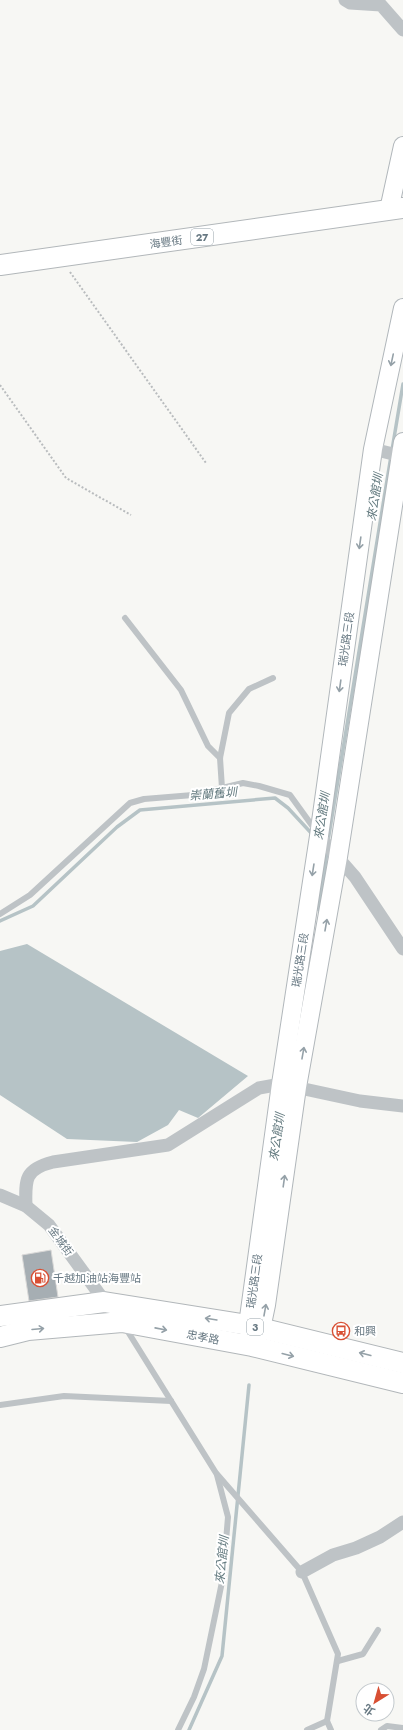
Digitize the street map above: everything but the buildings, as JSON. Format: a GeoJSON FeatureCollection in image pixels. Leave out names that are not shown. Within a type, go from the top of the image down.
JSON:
{"type":"FeatureCollection","features":[{"type":"Feature","properties":{"kind":"main road","name":"海豐街"},"geometry":{"type":"LineString","coordinates":[[0,265],[60,258],[396,209]]}},
{"type":"Feature","properties":{"kind":"main road","name":"忠孝路"},"geometry":{"type":"LineString","coordinates":[[0,1316],[104,1302],[255,1327],[403,1363]]}},
{"type":"Feature","properties":{"kind":"main road","name":"忠孝路"},"geometry":{"type":"LineString","coordinates":[[0,1337],[28,1330],[122,1322],[252,1346],[403,1383]]}},
{"type":"Feature","properties":{"kind":"street"},"geometry":{"type":"LineString","coordinates":[[345,0],[350,3],[381,5],[403,30]]}},
{"type":"Feature","properties":{"kind":"street"},"geometry":{"type":"LineString","coordinates":[[396,209],[403,146]]}},
{"type":"Feature","properties":{"kind":"street","name":"瑞光路三段"},"geometry":{"type":"LineString","coordinates":[[252,1346],[289,1085],[319,836],[373,449],[403,308]]}},
{"type":"Feature","properties":{"kind":"street"},"geometry":{"type":"LineString","coordinates":[[373,449],[402,449]]}},
{"type":"Feature","properties":{"kind":"street","name":"瑞光路三段"},"geometry":{"type":"LineString","coordinates":[[289,1085],[338,857],[402,449]]}},
{"type":"Feature","properties":{"kind":"street"},"geometry":{"type":"LineString","coordinates":[[319,836],[355,877],[403,949]]}},
{"type":"Feature","properties":{"kind":"street"},"geometry":{"type":"LineString","coordinates":[[26,1206],[25,1184],[28,1176],[38,1166],[53,1162],[168,1145],[259,1088],[289,1085],[360,1101],[403,1106]]}},
{"type":"Feature","properties":{"kind":"street","name":"金城街"},"geometry":{"type":"LineString","coordinates":[[0,1194],[26,1206],[49,1225],[104,1302],[122,1322]]}},
{"type":"Feature","properties":{"kind":"street"},"geometry":{"type":"LineString","coordinates":[[302,1572],[333,1555],[356,1548],[380,1537],[403,1522]]}},
{"type":"Feature","properties":{"kind":"lane"},"geometry":{"type":"LineString","coordinates":[[125,618],[181,690],[208,746],[220,758]]}},
{"type":"Feature","properties":{"kind":"lane"},"geometry":{"type":"LineString","coordinates":[[222,788],[220,758],[229,713],[248,689],[273,678]]}},
{"type":"Feature","properties":{"kind":"lane"},"geometry":{"type":"LineString","coordinates":[[0,914],[30,895],[130,802],[144,799],[193,795],[243,783],[259,786],[290,796],[319,836]]}},
{"type":"Feature","properties":{"kind":"lane"},"geometry":{"type":"LineString","coordinates":[[122,1322],[216,1474],[302,1572],[338,1654],[327,1721],[331,1730]]}},
{"type":"Feature","properties":{"kind":"lane"},"geometry":{"type":"LineString","coordinates":[[0,1405],[64,1396],[171,1401]]}},
{"type":"Feature","properties":{"kind":"lane"},"geometry":{"type":"LineString","coordinates":[[178,1730],[194,1697],[204,1668],[223,1577],[228,1517],[216,1474]]}},
{"type":"Feature","properties":{"kind":"lane"},"geometry":{"type":"LineString","coordinates":[[338,1660],[363,1654],[378,1630]]}},
{"type":"Feature","properties":{"kind":"lane"},"geometry":{"type":"LineString","coordinates":[[307,1730],[327,1721]]}},
{"type":"Feature","properties":{"kind":"lane"},"geometry":{"type":"LineString","coordinates":[[381,1730],[387,1726],[403,1728]]}},
{"type":"Feature","properties":{"kind":"path"},"geometry":{"type":"LineString","coordinates":[[60,258],[206,463]]}},
{"type":"Feature","properties":{"kind":"path"},"geometry":{"type":"LineString","coordinates":[[0,385],[66,478],[131,515]]}},
{"type":"Feature","properties":{"kind":"shaded area"},"geometry":{"type":"Polygon","coordinates":[[[27,944],[248,1076],[198,1118],[179,1110],[168,1125],[137,1142],[67,1139],[0,1095],[0,951],[27,944]]]}},
{"type":"Feature","properties":{"kind":"waterway","name":"來公館圳"},"geometry":{"type":"LineString","coordinates":[[392,450],[403,384]]}},
{"type":"Feature","properties":{"kind":"waterway","name":"來公館圳"},"geometry":{"type":"LineString","coordinates":[[328,841],[391,456]]}},
{"type":"Feature","properties":{"kind":"waterway","name":"崇蘭舊圳"},"geometry":{"type":"LineString","coordinates":[[0,921],[33,906],[117,827],[140,810],[275,798],[288,808],[313,835]]}},
{"type":"Feature","properties":{"kind":"waterway","name":"來公館圳"},"geometry":{"type":"LineString","coordinates":[[319,910],[327,851]]}},
{"type":"Feature","properties":{"kind":"waterway","name":"來公館圳"},"geometry":{"type":"LineString","coordinates":[[189,1730],[222,1656],[249,1385]]}},
{"type":"Feature","properties":{"kind":"place","name":"千越加油站海豐站"},"geometry":{"type":"Point","coordinates":[40,1278]}},
{"type":"Feature","properties":{"kind":"place","name":"和興"},"geometry":{"type":"Point","coordinates":[341,1331]}}]}
